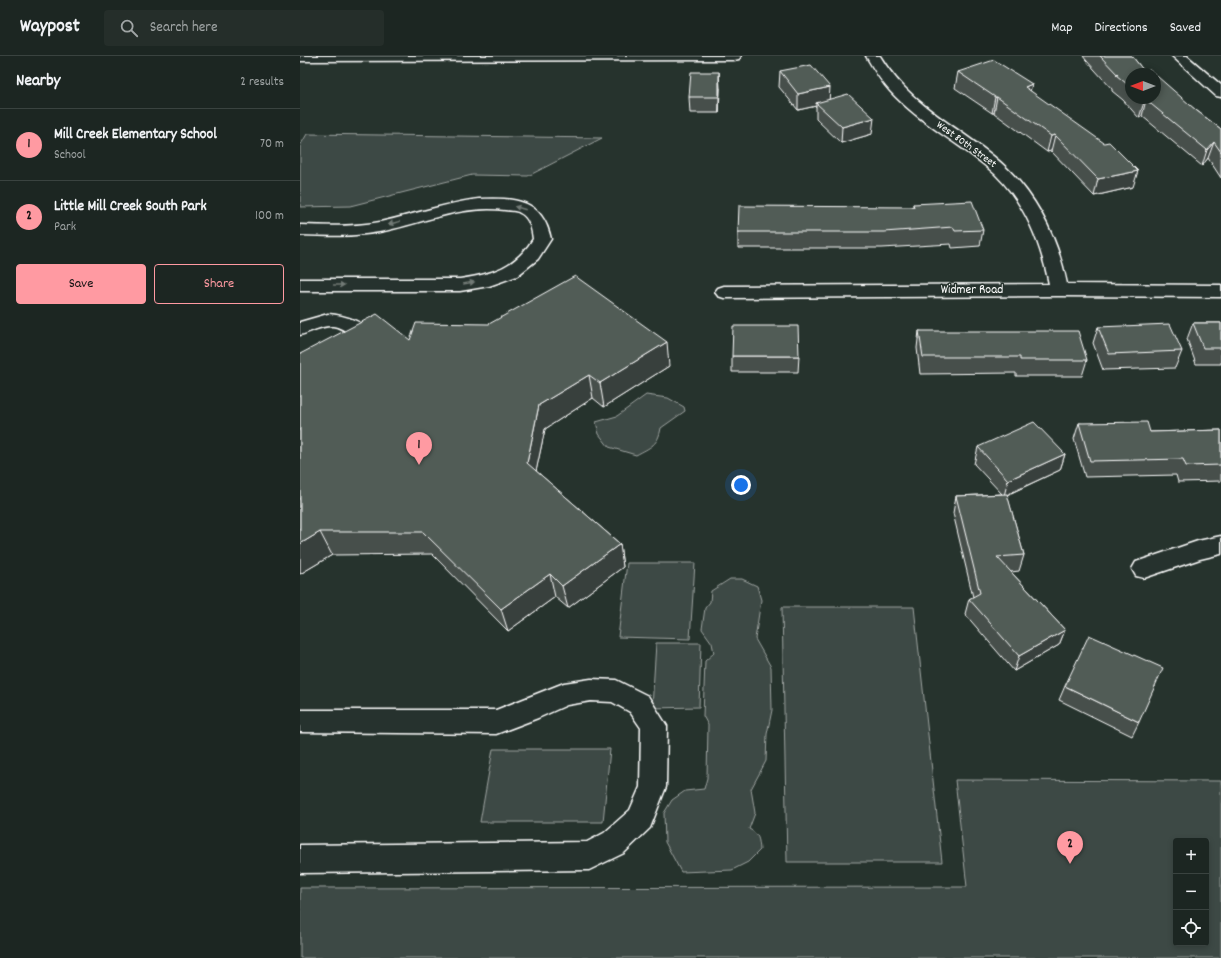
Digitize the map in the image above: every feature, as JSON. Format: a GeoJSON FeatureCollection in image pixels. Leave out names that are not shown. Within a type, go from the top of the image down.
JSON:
{"type":"FeatureCollection","features":[{"type":"Feature","properties":{"kind":"street"},"geometry":{"type":"LineString","coordinates":[[300,70],[305,57],[734,56]]}},
{"type":"Feature","properties":{"kind":"street","name":"West 80th Street"},"geometry":{"type":"LineString","coordinates":[[873,56],[888,80],[914,106],[986,158],[1011,182],[1028,203],[1045,236],[1055,265],[1059,290]]}},
{"type":"Feature","properties":{"kind":"street"},"geometry":{"type":"LineString","coordinates":[[1178,56],[1221,92]]}},
{"type":"Feature","properties":{"kind":"street"},"geometry":{"type":"LineString","coordinates":[[300,230],[358,230],[380,227],[466,204],[486,202],[506,204],[526,209],[538,222],[542,239],[532,255],[511,272],[489,280],[460,285],[300,286]]}},
{"type":"Feature","properties":{"kind":"street","name":"Widmer Road"},"geometry":{"type":"LineString","coordinates":[[724,292],[1059,290],[1221,291]]}},
{"type":"Feature","properties":{"kind":"street"},"geometry":{"type":"LineString","coordinates":[[300,329],[326,319],[336,320],[346,323],[368,338]]}},
{"type":"Feature","properties":{"kind":"street"},"geometry":{"type":"LineString","coordinates":[[1144,569],[1198,550],[1221,545]]}},
{"type":"Feature","properties":{"kind":"street"},"geometry":{"type":"LineString","coordinates":[[300,721],[496,722],[529,710],[564,694],[591,690],[616,691],[639,704],[654,726],[653,787],[640,820],[614,843],[589,856],[300,859]]}},
{"type":"Feature","properties":{"kind":"shaded area"},"geometry":{"type":"Polygon","coordinates":[[[307,134],[602,138],[528,176],[472,175],[350,206],[300,207],[300,146],[307,134]]]}},
{"type":"Feature","properties":{"kind":"shaded area"},"geometry":{"type":"Polygon","coordinates":[[[646,395],[668,398],[684,407],[685,411],[661,428],[660,434],[653,445],[636,455],[609,447],[599,434],[596,422],[617,416],[646,395]]]}},
{"type":"Feature","properties":{"kind":"shaded area"},"geometry":{"type":"Polygon","coordinates":[[[627,563],[695,563],[690,639],[618,637],[627,563]]]}},
{"type":"Feature","properties":{"kind":"shaded area"},"geometry":{"type":"Polygon","coordinates":[[[730,579],[742,579],[757,586],[761,600],[755,639],[771,667],[772,710],[767,734],[766,761],[751,789],[755,813],[749,829],[758,837],[760,850],[748,862],[732,870],[681,872],[665,842],[664,813],[672,800],[685,791],[704,789],[707,778],[708,725],[703,716],[705,661],[714,653],[712,643],[702,629],[705,608],[710,602],[711,591],[730,579]]]}},
{"type":"Feature","properties":{"kind":"shaded area"},"geometry":{"type":"Polygon","coordinates":[[[782,607],[914,607],[942,862],[787,862],[782,607]]]}},
{"type":"Feature","properties":{"kind":"shaded area"},"geometry":{"type":"Polygon","coordinates":[[[656,643],[701,643],[699,707],[652,708],[656,643]]]}},
{"type":"Feature","properties":{"kind":"shaded area"},"geometry":{"type":"Polygon","coordinates":[[[493,749],[610,749],[603,822],[480,822],[493,749]]]}},
{"type":"Feature","properties":{"kind":"shaded area"},"geometry":{"type":"Polygon","coordinates":[[[955,780],[1221,781],[1221,958],[300,958],[300,888],[967,887],[955,780]]]}},
{"type":"Feature","properties":{"kind":"building"},"geometry":{"type":"Polygon","coordinates":[[[1100,56],[1132,56],[1142,68],[1125,68],[1125,82],[1116,75],[1118,75],[1100,56]]]}},
{"type":"Feature","properties":{"kind":"building"},"geometry":{"type":"Polygon","coordinates":[[[994,60],[1032,84],[1025,87],[1104,143],[1109,142],[1138,171],[1098,179],[1055,135],[1051,136],[997,97],[958,72],[994,60]]]}},
{"type":"Feature","properties":{"kind":"building"},"geometry":{"type":"Polygon","coordinates":[[[811,65],[830,87],[798,94],[780,71],[811,65]]]}},
{"type":"Feature","properties":{"kind":"building"},"geometry":{"type":"Polygon","coordinates":[[[691,72],[719,72],[719,97],[689,97],[691,72]]]}},
{"type":"Feature","properties":{"kind":"building"},"geometry":{"type":"Polygon","coordinates":[[[1161,79],[1197,111],[1221,129],[1221,152],[1214,142],[1207,150],[1151,104],[1161,104],[1161,79]]]}},
{"type":"Feature","properties":{"kind":"building"},"geometry":{"type":"Polygon","coordinates":[[[848,94],[874,118],[842,127],[816,103],[848,94]]]}},
{"type":"Feature","properties":{"kind":"building"},"geometry":{"type":"Polygon","coordinates":[[[972,201],[983,230],[955,231],[953,227],[884,232],[738,232],[739,206],[914,207],[913,204],[972,201]]]}},
{"type":"Feature","properties":{"kind":"building"},"geometry":{"type":"Polygon","coordinates":[[[575,276],[667,342],[600,383],[589,375],[539,405],[527,463],[620,544],[562,586],[550,574],[501,609],[423,532],[320,532],[300,544],[300,354],[377,314],[410,340],[416,323],[489,324],[575,276]]]}},
{"type":"Feature","properties":{"kind":"building"},"geometry":{"type":"Polygon","coordinates":[[[1193,323],[1221,323],[1221,348],[1203,348],[1193,323]]]}},
{"type":"Feature","properties":{"kind":"building"},"geometry":{"type":"Polygon","coordinates":[[[1170,324],[1182,351],[1109,354],[1098,327],[1170,324]]]}},
{"type":"Feature","properties":{"kind":"building"},"geometry":{"type":"Polygon","coordinates":[[[733,326],[798,326],[799,356],[732,356],[733,326]]]}},
{"type":"Feature","properties":{"kind":"building"},"geometry":{"type":"Polygon","coordinates":[[[919,331],[1078,331],[1087,360],[1020,360],[1020,357],[923,357],[919,331]]]}},
{"type":"Feature","properties":{"kind":"building"},"geometry":{"type":"Polygon","coordinates":[[[1034,422],[1065,454],[1008,480],[978,447],[1034,422]]]}},
{"type":"Feature","properties":{"kind":"building"},"geometry":{"type":"Polygon","coordinates":[[[1147,422],[1150,432],[1221,430],[1221,465],[1186,466],[1183,459],[1090,461],[1079,423],[1147,422]]]}},
{"type":"Feature","properties":{"kind":"building"},"geometry":{"type":"Polygon","coordinates":[[[1007,494],[1024,555],[997,557],[1065,630],[1019,656],[969,599],[980,593],[956,496],[1007,494]]]}},
{"type":"Feature","properties":{"kind":"building"},"geometry":{"type":"Polygon","coordinates":[[[1089,635],[1163,668],[1139,722],[1065,686],[1089,635]]]}},
{"type":"Feature","properties":{"kind":"place","name":"Mill Creek Elementary School"},"geometry":{"type":"Point","coordinates":[419,465]}},
{"type":"Feature","properties":{"kind":"place","name":"Little Mill Creek South Park"},"geometry":{"type":"Point","coordinates":[1070,864]}}]}
